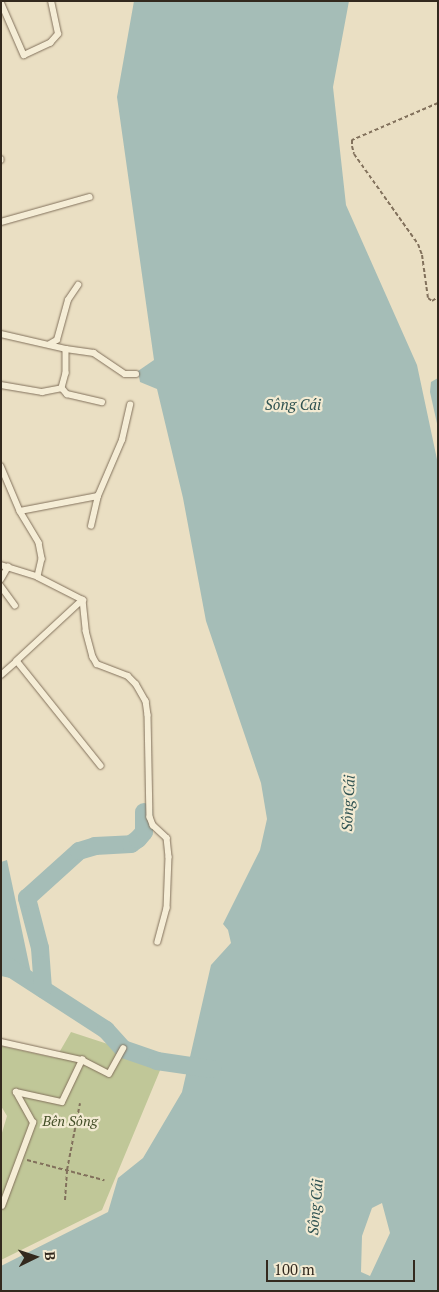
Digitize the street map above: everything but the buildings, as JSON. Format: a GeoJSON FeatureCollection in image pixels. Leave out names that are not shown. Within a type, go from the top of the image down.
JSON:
{"type":"FeatureCollection","features":[{"type":"Feature","properties":{"kind":"lane"},"geometry":{"type":"LineString","coordinates":[[1,2],[24,55],[50,43],[58,34],[51,1]]}},
{"type":"Feature","properties":{"kind":"lane"},"geometry":{"type":"LineString","coordinates":[[1,222],[90,197]]}},
{"type":"Feature","properties":{"kind":"lane"},"geometry":{"type":"LineString","coordinates":[[50,344],[57,340],[68,300],[78,285]]}},
{"type":"Feature","properties":{"kind":"lane"},"geometry":{"type":"LineString","coordinates":[[1,334],[66,349],[94,352],[125,374],[136,374]]}},
{"type":"Feature","properties":{"kind":"lane"},"geometry":{"type":"LineString","coordinates":[[62,388],[66,373],[66,349]]}},
{"type":"Feature","properties":{"kind":"lane"},"geometry":{"type":"LineString","coordinates":[[1,385],[42,392],[62,388]]}},
{"type":"Feature","properties":{"kind":"lane"},"geometry":{"type":"LineString","coordinates":[[62,388],[67,394],[102,402]]}},
{"type":"Feature","properties":{"kind":"lane"},"geometry":{"type":"LineString","coordinates":[[91,526],[98,496],[122,440],[130,405]]}},
{"type":"Feature","properties":{"kind":"lane"},"geometry":{"type":"LineString","coordinates":[[1,466],[20,511],[39,543],[42,559],[38,577]]}},
{"type":"Feature","properties":{"kind":"lane"},"geometry":{"type":"LineString","coordinates":[[20,511],[98,496]]}},
{"type":"Feature","properties":{"kind":"lane"},"geometry":{"type":"LineString","coordinates":[[1,579],[5,566],[38,577],[84,600]]}},
{"type":"Feature","properties":{"kind":"lane"},"geometry":{"type":"LineString","coordinates":[[1,586],[15,605]]}},
{"type":"Feature","properties":{"kind":"lane"},"geometry":{"type":"LineString","coordinates":[[1,674],[84,600]]}},
{"type":"Feature","properties":{"kind":"lane"},"geometry":{"type":"LineString","coordinates":[[84,600],[86,631],[93,657],[97,664],[128,676],[136,684],[146,701],[148,715],[150,818],[153,825],[167,838],[168,857],[167,908],[158,942]]}},
{"type":"Feature","properties":{"kind":"lane"},"geometry":{"type":"LineString","coordinates":[[17,661],[102,766]]}},
{"type":"Feature","properties":{"kind":"lane"},"geometry":{"type":"LineString","coordinates":[[1,1042],[82,1060],[109,1074],[123,1050]]}},
{"type":"Feature","properties":{"kind":"lane"},"geometry":{"type":"LineString","coordinates":[[2,1206],[33,1123],[16,1092],[62,1102],[82,1060]]}},
{"type":"Feature","properties":{"kind":"path"},"geometry":{"type":"LineString","coordinates":[[438,103],[352,140],[354,154],[418,244],[422,255],[428,298],[432,300],[438,297]]}},
{"type":"Feature","properties":{"kind":"path"},"geometry":{"type":"LineString","coordinates":[[65,1200],[67,1170],[80,1103]]}},
{"type":"Feature","properties":{"kind":"path"},"geometry":{"type":"LineString","coordinates":[[20,1158],[104,1180]]}},
{"type":"Feature","properties":{"kind":"green space","name":"Bên Sông"},"geometry":{"type":"Polygon","coordinates":[[[71,1032],[123,1049],[161,1068],[102,1210],[1,1260],[1,1136],[7,1116],[1,1106],[1,1046],[56,1058],[71,1032]]]}},
{"type":"Feature","properties":{"kind":"water","name":"Sông Cái"},"geometry":{"type":"Polygon","coordinates":[[[134,1],[349,1],[333,87],[346,205],[417,365],[438,464],[438,1291],[1,1291],[1,1266],[108,1212],[118,1178],[143,1158],[182,1092],[211,965],[231,943],[228,930],[223,924],[260,850],[267,819],[261,783],[206,621],[183,498],[157,389],[140,382],[138,371],[154,360],[117,97],[134,1]],[[382,1203],[372,1208],[362,1236],[361,1272],[370,1276],[390,1233],[382,1203]]]}},
{"type":"Feature","properties":{"kind":"water"},"geometry":{"type":"Polygon","coordinates":[[[438,378],[438,428],[430,392],[431,382],[438,378]]]}},
{"type":"Feature","properties":{"kind":"water"},"geometry":{"type":"Polygon","coordinates":[[[7,860],[33,983],[1,976],[1,862],[7,860]]]}},
{"type":"Feature","properties":{"kind":"waterway"},"geometry":{"type":"LineString","coordinates":[[43,989],[40,948],[27,898],[79,851],[95,846],[131,844],[138,839],[144,832],[144,812]]}},
{"type":"Feature","properties":{"kind":"waterway"},"geometry":{"type":"LineString","coordinates":[[1,962],[106,1030],[123,1049],[157,1061],[212,1069]]}}]}
